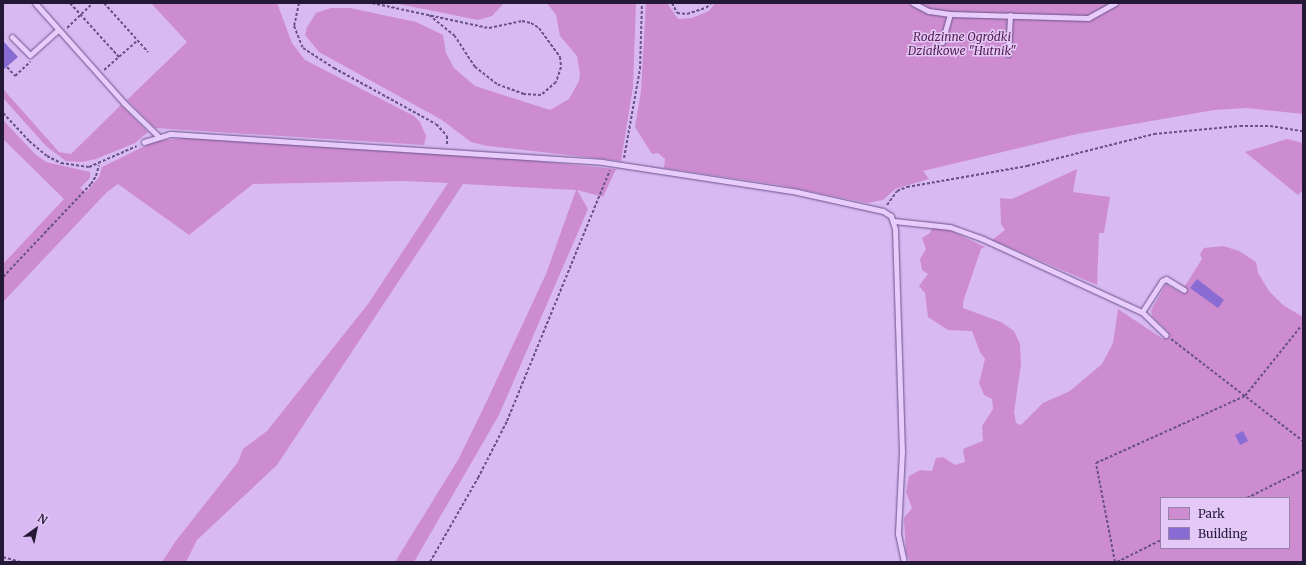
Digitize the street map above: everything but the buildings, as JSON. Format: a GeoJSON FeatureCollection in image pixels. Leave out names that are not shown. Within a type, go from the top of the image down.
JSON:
{"type":"FeatureCollection","features":[{"type":"Feature","properties":{"kind":"lane"},"geometry":{"type":"LineString","coordinates":[[34,3],[99,75],[158,136]]}},
{"type":"Feature","properties":{"kind":"lane"},"geometry":{"type":"LineString","coordinates":[[913,3],[929,11],[950,14],[1088,18],[1114,3]]}},
{"type":"Feature","properties":{"kind":"lane"},"geometry":{"type":"LineString","coordinates":[[942,42],[950,14]]}},
{"type":"Feature","properties":{"kind":"lane"},"geometry":{"type":"LineString","coordinates":[[1008,54],[1010,15]]}},
{"type":"Feature","properties":{"kind":"lane"},"geometry":{"type":"LineString","coordinates":[[12,37],[30,55],[58,30]]}},
{"type":"Feature","properties":{"kind":"lane"},"geometry":{"type":"LineString","coordinates":[[144,142],[158,136],[170,134],[613,164],[824,197],[883,211],[894,221],[935,224],[962,230],[1040,263],[1142,312],[1166,335]]}},
{"type":"Feature","properties":{"kind":"lane"},"geometry":{"type":"LineString","coordinates":[[894,221],[902,451],[898,534],[904,562]]}},
{"type":"Feature","properties":{"kind":"lane"},"geometry":{"type":"LineString","coordinates":[[1142,312],[1162,281],[1166,279],[1184,290]]}},
{"type":"Feature","properties":{"kind":"path"},"geometry":{"type":"LineString","coordinates":[[70,3],[119,58]]}},
{"type":"Feature","properties":{"kind":"path"},"geometry":{"type":"LineString","coordinates":[[104,3],[148,52]]}},
{"type":"Feature","properties":{"kind":"path"},"geometry":{"type":"LineString","coordinates":[[299,3],[294,26],[303,48],[328,65],[436,124],[447,136],[447,152]]}},
{"type":"Feature","properties":{"kind":"path"},"geometry":{"type":"LineString","coordinates":[[372,3],[429,15],[490,28],[522,21],[531,23],[539,28],[560,57],[560,67],[556,82],[541,95],[524,94],[497,84],[475,67],[454,36],[429,15]]}},
{"type":"Feature","properties":{"kind":"path"},"geometry":{"type":"LineString","coordinates":[[622,165],[640,69],[642,3]]}},
{"type":"Feature","properties":{"kind":"path"},"geometry":{"type":"LineString","coordinates":[[672,3],[676,12],[686,14],[706,8],[711,3]]}},
{"type":"Feature","properties":{"kind":"path"},"geometry":{"type":"LineString","coordinates":[[99,75],[138,40]]}},
{"type":"Feature","properties":{"kind":"path"},"geometry":{"type":"LineString","coordinates":[[3,113],[35,146],[61,164],[83,167],[99,165],[144,142]]}},
{"type":"Feature","properties":{"kind":"path"},"geometry":{"type":"LineString","coordinates":[[883,211],[897,191],[907,187],[1027,166],[1154,134],[1240,126],[1270,126],[1303,132]]}},
{"type":"Feature","properties":{"kind":"path"},"geometry":{"type":"LineString","coordinates":[[430,562],[471,492],[506,421],[613,164]]}},
{"type":"Feature","properties":{"kind":"path"},"geometry":{"type":"LineString","coordinates":[[3,276],[91,184],[96,176],[99,165]]}},
{"type":"Feature","properties":{"kind":"path"},"geometry":{"type":"LineString","coordinates":[[1160,540],[1116,562],[1096,463],[1245,396],[1301,326]]}},
{"type":"Feature","properties":{"kind":"path"},"geometry":{"type":"LineString","coordinates":[[1166,335],[1303,441]]}},
{"type":"Feature","properties":{"kind":"path"},"geometry":{"type":"LineString","coordinates":[[1249,497],[1303,470]]}},
{"type":"Feature","properties":{"kind":"path"},"geometry":{"type":"LineString","coordinates":[[3,557],[20,562]]}},
{"type":"Feature","properties":{"kind":"green space"},"geometry":{"type":"Polygon","coordinates":[[[151,3],[277,3],[292,43],[305,60],[414,116],[420,122],[426,136],[424,145],[155,128],[127,100],[187,42],[151,3]]]}},
{"type":"Feature","properties":{"kind":"green space"},"geometry":{"type":"Polygon","coordinates":[[[394,3],[504,3],[492,16],[478,20],[394,3]]]}},
{"type":"Feature","properties":{"kind":"green space"},"geometry":{"type":"Polygon","coordinates":[[[547,3],[636,3],[633,87],[621,161],[487,146],[471,142],[442,120],[319,52],[305,35],[307,27],[316,13],[331,8],[350,8],[416,22],[443,35],[446,53],[454,68],[475,86],[550,110],[569,99],[579,81],[580,74],[577,56],[560,36],[556,15],[547,3]]]}},
{"type":"Feature","properties":{"kind":"green space","name":"Rodzinne Ogródki Działkowe \"Hutnik\""},"geometry":{"type":"Polygon","coordinates":[[[646,3],[667,3],[678,19],[692,18],[709,11],[715,3],[1303,3],[1303,114],[1247,108],[1214,110],[1077,134],[923,171],[929,179],[895,189],[883,200],[867,203],[779,185],[664,168],[665,159],[658,153],[652,154],[635,127],[641,91],[646,3]]]}},
{"type":"Feature","properties":{"kind":"green space"},"geometry":{"type":"Polygon","coordinates":[[[3,89],[59,152],[71,154],[121,105],[148,132],[135,143],[96,159],[82,162],[66,161],[46,146],[3,98],[3,89]]]}},
{"type":"Feature","properties":{"kind":"green space"},"geometry":{"type":"Polygon","coordinates":[[[3,120],[35,154],[46,162],[90,172],[90,178],[80,188],[86,192],[99,177],[102,167],[155,141],[187,138],[516,159],[616,169],[603,197],[577,190],[588,209],[499,415],[414,562],[395,562],[458,460],[484,407],[546,274],[576,190],[463,184],[277,465],[197,540],[186,562],[162,562],[175,542],[238,462],[243,449],[267,431],[368,304],[448,183],[404,181],[253,184],[189,235],[118,184],[107,192],[3,302],[3,264],[64,199],[3,139],[3,120]]]}},
{"type":"Feature","properties":{"kind":"green space"},"geometry":{"type":"Polygon","coordinates":[[[1287,139],[1303,143],[1303,190],[1298,195],[1245,152],[1287,139]]]}},
{"type":"Feature","properties":{"kind":"green space"},"geometry":{"type":"Polygon","coordinates":[[[1077,169],[1073,192],[1110,197],[1104,233],[1099,233],[1097,285],[992,240],[1005,230],[1001,224],[1000,198],[1012,199],[1077,169]]]}},
{"type":"Feature","properties":{"kind":"green space"},"geometry":{"type":"Polygon","coordinates":[[[932,228],[947,229],[985,247],[981,249],[963,302],[963,308],[1001,322],[1014,331],[1020,344],[1021,364],[1014,412],[1016,423],[1021,425],[1043,403],[1070,391],[1102,364],[1113,343],[1118,309],[1163,339],[1169,333],[1152,316],[1151,310],[1166,284],[1183,294],[1185,286],[1202,259],[1200,254],[1204,248],[1223,246],[1239,251],[1256,262],[1258,273],[1269,291],[1283,305],[1303,317],[1303,562],[910,562],[906,553],[904,518],[912,508],[906,492],[909,476],[920,470],[932,471],[936,458],[943,457],[955,465],[965,462],[963,449],[983,441],[982,426],[993,409],[992,399],[984,395],[979,383],[985,359],[980,352],[972,331],[948,330],[928,317],[925,293],[919,286],[928,274],[922,270],[920,259],[926,249],[922,238],[930,233],[932,228]]]}}]}
